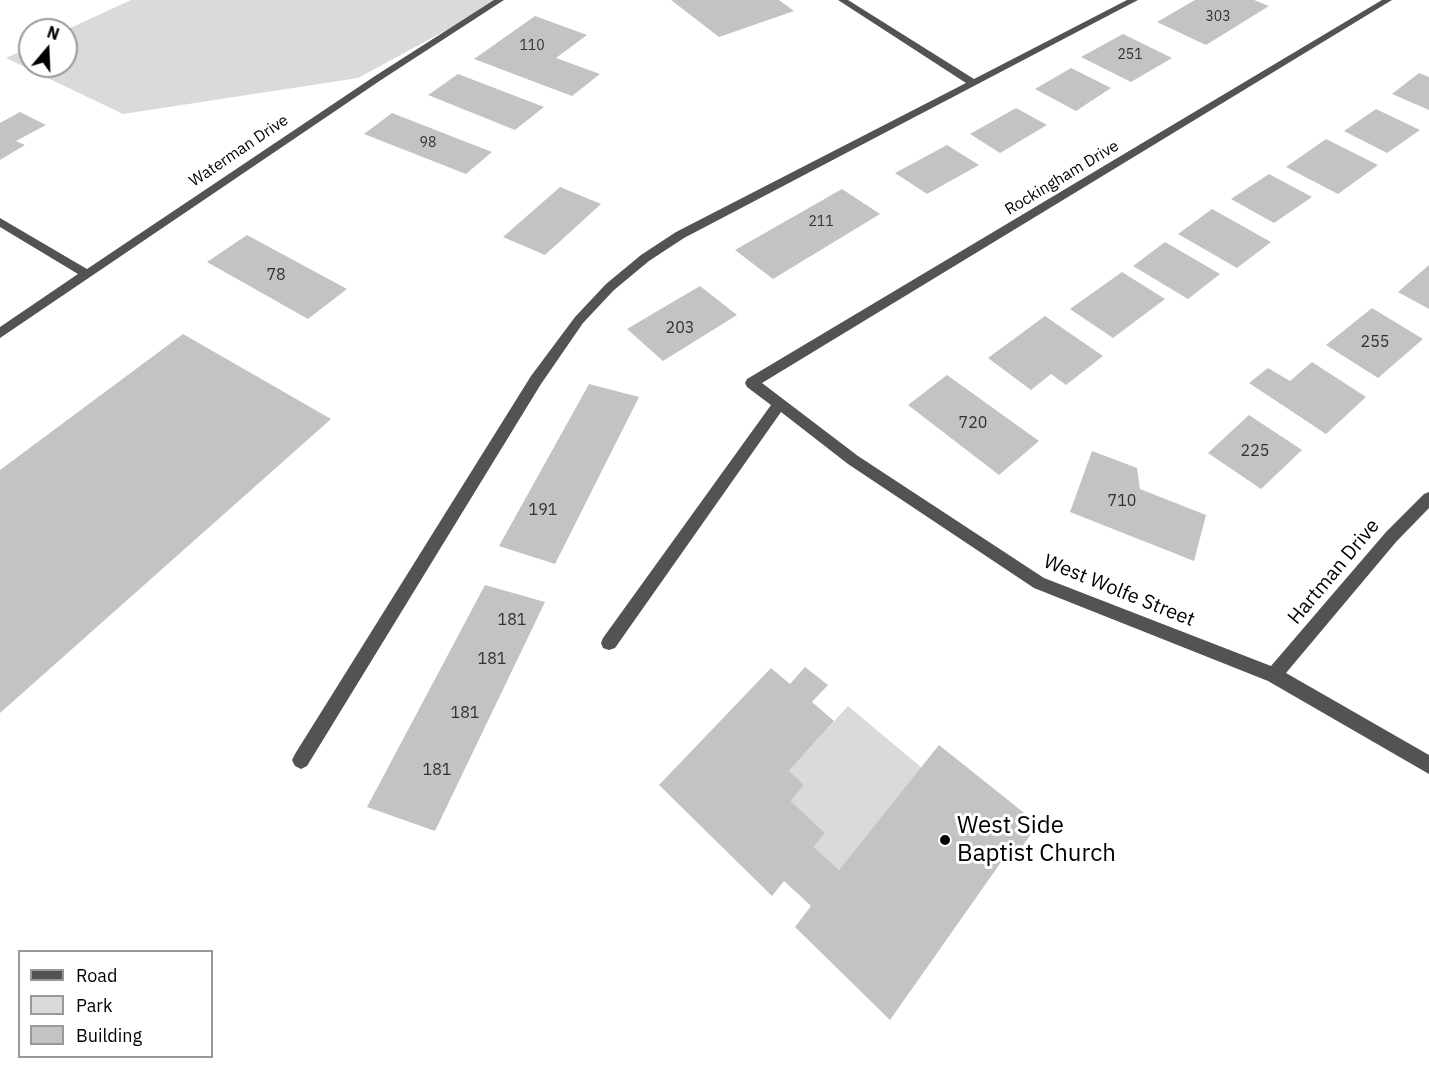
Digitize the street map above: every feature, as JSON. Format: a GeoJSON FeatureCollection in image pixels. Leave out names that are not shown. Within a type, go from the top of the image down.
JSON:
{"type":"FeatureCollection","features":[{"type":"Feature","properties":{"kind":"street","name":"Waterman Drive"},"geometry":{"type":"LineString","coordinates":[[0,333],[378,78],[500,0]]}},
{"type":"Feature","properties":{"kind":"street"},"geometry":{"type":"LineString","coordinates":[[842,0],[973,83]]}},
{"type":"Feature","properties":{"kind":"street"},"geometry":{"type":"LineString","coordinates":[[302,760],[536,380],[579,320],[610,287],[645,258],[680,235],[1134,0]]}},
{"type":"Feature","properties":{"kind":"street","name":"Rockingham Drive"},"geometry":{"type":"LineString","coordinates":[[752,383],[1388,0]]}},
{"type":"Feature","properties":{"kind":"street"},"geometry":{"type":"LineString","coordinates":[[0,222],[87,274]]}},
{"type":"Feature","properties":{"kind":"street","name":"West Wolfe Street"},"geometry":{"type":"LineString","coordinates":[[752,383],[853,460],[1039,583],[1274,675],[1429,765]]}},
{"type":"Feature","properties":{"kind":"street"},"geometry":{"type":"LineString","coordinates":[[609,643],[779,404]]}},
{"type":"Feature","properties":{"kind":"street","name":"Hartman Drive"},"geometry":{"type":"LineString","coordinates":[[1274,675],[1390,537],[1429,498]]}},
{"type":"Feature","properties":{"kind":"green space"},"geometry":{"type":"Polygon","coordinates":[[[131,0],[502,0],[358,78],[123,114],[48,78],[78,78],[78,24],[131,0]]]}},
{"type":"Feature","properties":{"kind":"green space"},"geometry":{"type":"Polygon","coordinates":[[[18,52],[18,64],[6,58],[18,52]]]}},
{"type":"Feature","properties":{"kind":"green space"},"geometry":{"type":"Polygon","coordinates":[[[848,706],[922,768],[839,870],[814,847],[825,833],[791,801],[804,785],[789,771],[848,706]]]}},
{"type":"Feature","properties":{"kind":"building"},"geometry":{"type":"Polygon","coordinates":[[[671,0],[779,0],[794,11],[719,37],[671,0]]]}},
{"type":"Feature","properties":{"kind":"building"},"geometry":{"type":"Polygon","coordinates":[[[1195,0],[1254,0],[1269,6],[1206,45],[1157,22],[1195,0]]]}},
{"type":"Feature","properties":{"kind":"building"},"geometry":{"type":"Polygon","coordinates":[[[535,16],[587,35],[556,58],[600,74],[572,96],[474,59],[535,16]]]}},
{"type":"Feature","properties":{"kind":"building"},"geometry":{"type":"Polygon","coordinates":[[[1123,34],[1172,58],[1131,82],[1081,57],[1123,34]]]}},
{"type":"Feature","properties":{"kind":"building"},"geometry":{"type":"Polygon","coordinates":[[[1071,68],[1111,88],[1076,111],[1035,89],[1071,68]]]}},
{"type":"Feature","properties":{"kind":"building"},"geometry":{"type":"Polygon","coordinates":[[[1419,73],[1429,77],[1429,110],[1392,94],[1419,73]]]}},
{"type":"Feature","properties":{"kind":"building"},"geometry":{"type":"Polygon","coordinates":[[[458,74],[544,107],[515,130],[428,95],[458,74]]]}},
{"type":"Feature","properties":{"kind":"building"},"geometry":{"type":"Polygon","coordinates":[[[1016,108],[1047,125],[1000,153],[970,134],[1016,108]]]}},
{"type":"Feature","properties":{"kind":"building"},"geometry":{"type":"Polygon","coordinates":[[[1376,109],[1420,130],[1387,153],[1344,131],[1376,109]]]}},
{"type":"Feature","properties":{"kind":"building"},"geometry":{"type":"Polygon","coordinates":[[[20,112],[46,125],[16,141],[25,145],[0,160],[0,123],[20,112]]]}},
{"type":"Feature","properties":{"kind":"building"},"geometry":{"type":"Polygon","coordinates":[[[392,113],[492,152],[466,174],[364,134],[392,113]]]}},
{"type":"Feature","properties":{"kind":"building"},"geometry":{"type":"Polygon","coordinates":[[[1326,139],[1378,165],[1338,194],[1286,167],[1326,139]]]}},
{"type":"Feature","properties":{"kind":"building"},"geometry":{"type":"Polygon","coordinates":[[[947,145],[979,165],[927,194],[895,173],[947,145]]]}},
{"type":"Feature","properties":{"kind":"building"},"geometry":{"type":"Polygon","coordinates":[[[1269,174],[1312,197],[1274,223],[1231,199],[1269,174]]]}},
{"type":"Feature","properties":{"kind":"building"},"geometry":{"type":"Polygon","coordinates":[[[560,187],[601,204],[545,255],[503,237],[560,187]]]}},
{"type":"Feature","properties":{"kind":"building"},"geometry":{"type":"Polygon","coordinates":[[[842,189],[880,214],[773,279],[735,250],[842,189]]]}},
{"type":"Feature","properties":{"kind":"building"},"geometry":{"type":"Polygon","coordinates":[[[1212,209],[1271,242],[1237,268],[1178,234],[1212,209]]]}},
{"type":"Feature","properties":{"kind":"building"},"geometry":{"type":"Polygon","coordinates":[[[247,235],[347,289],[308,319],[207,262],[247,235]]]}},
{"type":"Feature","properties":{"kind":"building"},"geometry":{"type":"Polygon","coordinates":[[[1165,242],[1220,274],[1188,299],[1133,266],[1165,242]]]}},
{"type":"Feature","properties":{"kind":"building"},"geometry":{"type":"Polygon","coordinates":[[[1429,265],[1429,309],[1398,292],[1429,265]]]}},
{"type":"Feature","properties":{"kind":"building"},"geometry":{"type":"Polygon","coordinates":[[[1122,272],[1165,299],[1113,338],[1070,309],[1122,272]]]}},
{"type":"Feature","properties":{"kind":"building"},"geometry":{"type":"Polygon","coordinates":[[[700,286],[737,315],[663,361],[627,329],[700,286]]]}},
{"type":"Feature","properties":{"kind":"building"},"geometry":{"type":"Polygon","coordinates":[[[1372,308],[1423,339],[1378,378],[1326,345],[1372,308]]]}},
{"type":"Feature","properties":{"kind":"building"},"geometry":{"type":"Polygon","coordinates":[[[1045,316],[1103,356],[1066,385],[1051,374],[1031,390],[988,358],[1045,316]]]}},
{"type":"Feature","properties":{"kind":"building"},"geometry":{"type":"Polygon","coordinates":[[[183,334],[331,419],[0,713],[0,470],[183,334]]]}},
{"type":"Feature","properties":{"kind":"building"},"geometry":{"type":"Polygon","coordinates":[[[1312,362],[1366,397],[1326,434],[1249,383],[1268,368],[1290,381],[1312,362]]]}},
{"type":"Feature","properties":{"kind":"building"},"geometry":{"type":"Polygon","coordinates":[[[947,375],[1039,441],[999,475],[908,405],[947,375]]]}},
{"type":"Feature","properties":{"kind":"building"},"geometry":{"type":"Polygon","coordinates":[[[589,384],[639,397],[555,564],[499,546],[589,384]]]}},
{"type":"Feature","properties":{"kind":"building"},"geometry":{"type":"Polygon","coordinates":[[[1249,415],[1302,450],[1261,489],[1208,453],[1249,415]]]}},
{"type":"Feature","properties":{"kind":"building"},"geometry":{"type":"Polygon","coordinates":[[[1092,451],[1137,468],[1140,489],[1206,515],[1194,561],[1070,512],[1092,451]]]}},
{"type":"Feature","properties":{"kind":"building"},"geometry":{"type":"Polygon","coordinates":[[[485,585],[545,602],[435,831],[367,807],[485,585]]]}},
{"type":"Feature","properties":{"kind":"building","name":"West Side Baptist Church"},"geometry":{"type":"Polygon","coordinates":[[[805,667],[828,685],[812,702],[834,721],[789,771],[804,785],[791,801],[825,833],[814,847],[839,870],[939,745],[1038,824],[1017,854],[1011,848],[890,1020],[795,927],[811,906],[784,881],[772,896],[659,785],[771,668],[790,684],[805,667]]]}},
{"type":"Feature","properties":{"kind":"place","name":"West Side Baptist Church"},"geometry":{"type":"Point","coordinates":[945,840]}}]}
